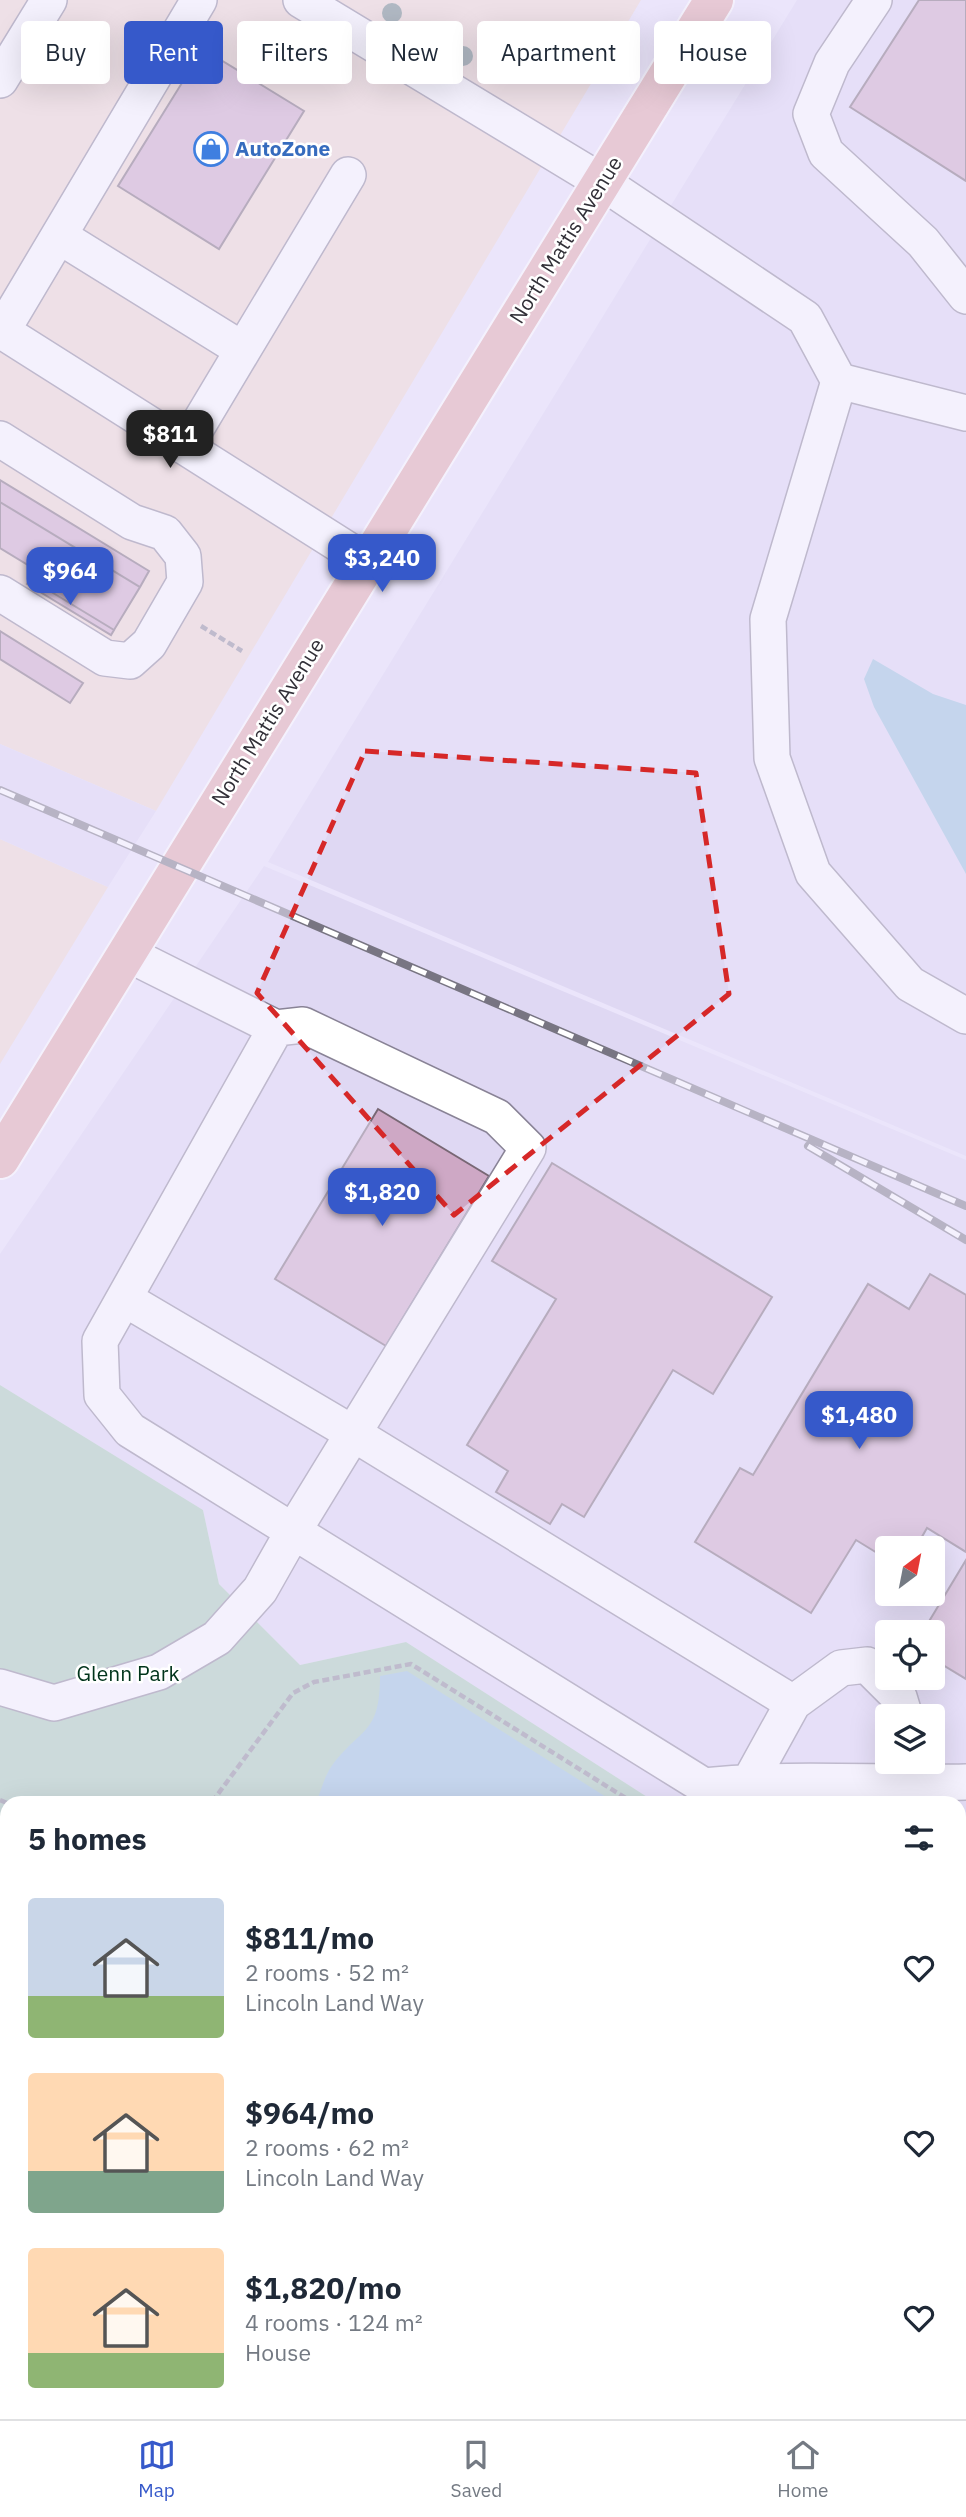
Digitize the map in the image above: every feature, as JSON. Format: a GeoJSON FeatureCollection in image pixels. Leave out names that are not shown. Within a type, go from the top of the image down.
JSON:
{"type":"FeatureCollection","features":[{"type":"Feature","properties":{"kind":"main road","name":"North Mattis Avenue"},"geometry":{"type":"LineString","coordinates":[[0,1159],[714,0]]}},
{"type":"Feature","properties":{"kind":"street"},"geometry":{"type":"LineString","coordinates":[[0,80],[49,0]]}},
{"type":"Feature","properties":{"kind":"street"},"geometry":{"type":"LineString","coordinates":[[199,0],[2,331],[367,562]]}},
{"type":"Feature","properties":{"kind":"street"},"geometry":{"type":"LineString","coordinates":[[874,0],[832,64],[811,114],[826,153],[923,242],[966,296]]}},
{"type":"Feature","properties":{"kind":"street"},"geometry":{"type":"LineString","coordinates":[[316,4],[602,182],[805,318],[839,381],[768,619],[772,758],[813,873],[910,984],[966,1016]]}},
{"type":"Feature","properties":{"kind":"street"},"geometry":{"type":"LineString","coordinates":[[185,447],[348,175]]}},
{"type":"Feature","properties":{"kind":"street"},"geometry":{"type":"LineString","coordinates":[[59,236],[243,350]]}},
{"type":"Feature","properties":{"kind":"street"},"geometry":{"type":"LineString","coordinates":[[839,381],[966,413]]}},
{"type":"Feature","properties":{"kind":"street"},"geometry":{"type":"LineString","coordinates":[[0,439],[132,522],[165,533],[183,555],[186,582],[155,635],[130,661],[105,658],[0,593]]}},
{"type":"Feature","properties":{"kind":"street"},"geometry":{"type":"LineString","coordinates":[[0,456],[76,487]]}},
{"type":"Feature","properties":{"kind":"street"},"geometry":{"type":"LineString","coordinates":[[0,569],[67,610],[92,650]]}},
{"type":"Feature","properties":{"kind":"street"},"geometry":{"type":"LineString","coordinates":[[0,1687],[54,1703],[159,1671],[217,1639],[260,1590],[527,1148],[497,1117],[303,1025],[276,1028],[126,953]]}},
{"type":"Feature","properties":{"kind":"street"},"geometry":{"type":"LineString","coordinates":[[276,1028],[100,1341],[102,1395],[131,1430],[704,1786],[750,1781],[901,1774]]}},
{"type":"Feature","properties":{"kind":"street"},"geometry":{"type":"LineString","coordinates":[[125,1299],[354,1434],[793,1703]]}},
{"type":"Feature","properties":{"kind":"street"},"geometry":{"type":"LineString","coordinates":[[750,1781],[793,1703],[841,1668],[867,1665],[899,1697],[901,1704]]}},
{"type":"Feature","properties":{"kind":"street"},"geometry":{"type":"LineString","coordinates":[[928,1774],[966,1782]]}},
{"type":"Feature","properties":{"kind":"path"},"geometry":{"type":"LineString","coordinates":[[195,622],[242,651]]}},
{"type":"Feature","properties":{"kind":"path"},"geometry":{"type":"LineString","coordinates":[[216,1796],[293,1693],[314,1682],[411,1664],[622,1796]]}},
{"type":"Feature","properties":{"kind":"highlighted area"},"geometry":{"type":"Polygon","coordinates":[[[365,751],[696,773],[729,994],[454,1215],[257,993],[365,751]]]}},
{"type":"Feature","properties":{"kind":"shaded area"},"geometry":{"type":"Polygon","coordinates":[[[0,0],[641,0],[628,21],[477,21],[477,84],[591,84],[156,811],[0,744],[0,0]]]}},
{"type":"Feature","properties":{"kind":"shaded area"},"geometry":{"type":"Polygon","coordinates":[[[797,0],[966,0],[966,1156],[268,862],[745,84],[771,84],[771,42],[797,0]]]}},
{"type":"Feature","properties":{"kind":"shaded area"},"geometry":{"type":"Polygon","coordinates":[[[0,744],[156,811],[108,887],[0,839],[0,744]]]}},
{"type":"Feature","properties":{"kind":"shaded area"},"geometry":{"type":"Polygon","coordinates":[[[0,839],[108,887],[0,1064],[0,839]]]}},
{"type":"Feature","properties":{"kind":"shaded area"},"geometry":{"type":"Polygon","coordinates":[[[264,866],[966,1160],[966,1796],[646,1796],[406,1642],[300,1665],[219,1584],[203,1510],[0,1385],[0,1254],[264,866]]]}},
{"type":"Feature","properties":{"kind":"green space","name":"Glenn Park"},"geometry":{"type":"Polygon","coordinates":[[[0,1385],[203,1510],[219,1584],[300,1665],[406,1642],[646,1796],[0,1796],[0,1385]]]}},
{"type":"Feature","properties":{"kind":"water"},"geometry":{"type":"Polygon","coordinates":[[[873,659],[933,694],[966,705],[966,874],[874,707],[864,679],[873,659]]]}},
{"type":"Feature","properties":{"kind":"water"},"geometry":{"type":"Polygon","coordinates":[[[407,1671],[605,1796],[318,1796],[331,1767],[372,1721],[379,1695],[380,1676],[407,1671]]]}},
{"type":"Feature","properties":{"kind":"building"},"geometry":{"type":"Polygon","coordinates":[[[919,0],[966,0],[966,181],[850,107],[919,0]]]}},
{"type":"Feature","properties":{"kind":"building","name":"AutoZone"},"geometry":{"type":"Polygon","coordinates":[[[223,61],[237,70],[237,84],[260,84],[304,111],[219,249],[118,186],[181,84],[223,84],[223,61]]]}},
{"type":"Feature","properties":{"kind":"building"},"geometry":{"type":"Polygon","coordinates":[[[0,480],[149,571],[140,587],[0,502],[0,480]]]}},
{"type":"Feature","properties":{"kind":"building"},"geometry":{"type":"Polygon","coordinates":[[[0,502],[140,587],[114,630],[30,579],[36,570],[0,548],[0,502]]]}},
{"type":"Feature","properties":{"kind":"building"},"geometry":{"type":"Polygon","coordinates":[[[30,579],[114,630],[111,635],[27,584],[30,579]]]}},
{"type":"Feature","properties":{"kind":"building"},"geometry":{"type":"Polygon","coordinates":[[[0,631],[83,683],[70,703],[0,659],[0,631]]]}},
{"type":"Feature","properties":{"kind":"building"},"geometry":{"type":"Polygon","coordinates":[[[378,1109],[489,1176],[386,1346],[275,1279],[378,1109]]]}},
{"type":"Feature","properties":{"kind":"building"},"geometry":{"type":"Polygon","coordinates":[[[552,1163],[772,1297],[713,1394],[673,1370],[584,1517],[562,1504],[550,1524],[496,1492],[508,1471],[467,1445],[556,1299],[492,1261],[552,1163]]]}},
{"type":"Feature","properties":{"kind":"building"},"geometry":{"type":"Polygon","coordinates":[[[930,1274],[966,1295],[966,1552],[945,1539],[945,1536],[927,1528],[922,1536],[875,1536],[875,1552],[856,1540],[811,1613],[695,1542],[740,1468],[753,1475],[868,1284],[909,1309],[930,1274]]]}},
{"type":"Feature","properties":{"kind":"building"},"geometry":{"type":"Polygon","coordinates":[[[966,1560],[966,1679],[945,1666],[945,1620],[930,1620],[938,1606],[945,1606],[945,1595],[966,1560]]]}},
{"type":"Feature","properties":{"kind":"railway"},"geometry":{"type":"LineString","coordinates":[[0,790],[966,1206]]}},
{"type":"Feature","properties":{"kind":"railway"},"geometry":{"type":"LineString","coordinates":[[808,1146],[966,1240]]}},
{"type":"Feature","properties":{"kind":"place","name":"AutoZone"},"geometry":{"type":"Point","coordinates":[211,149]}}]}
